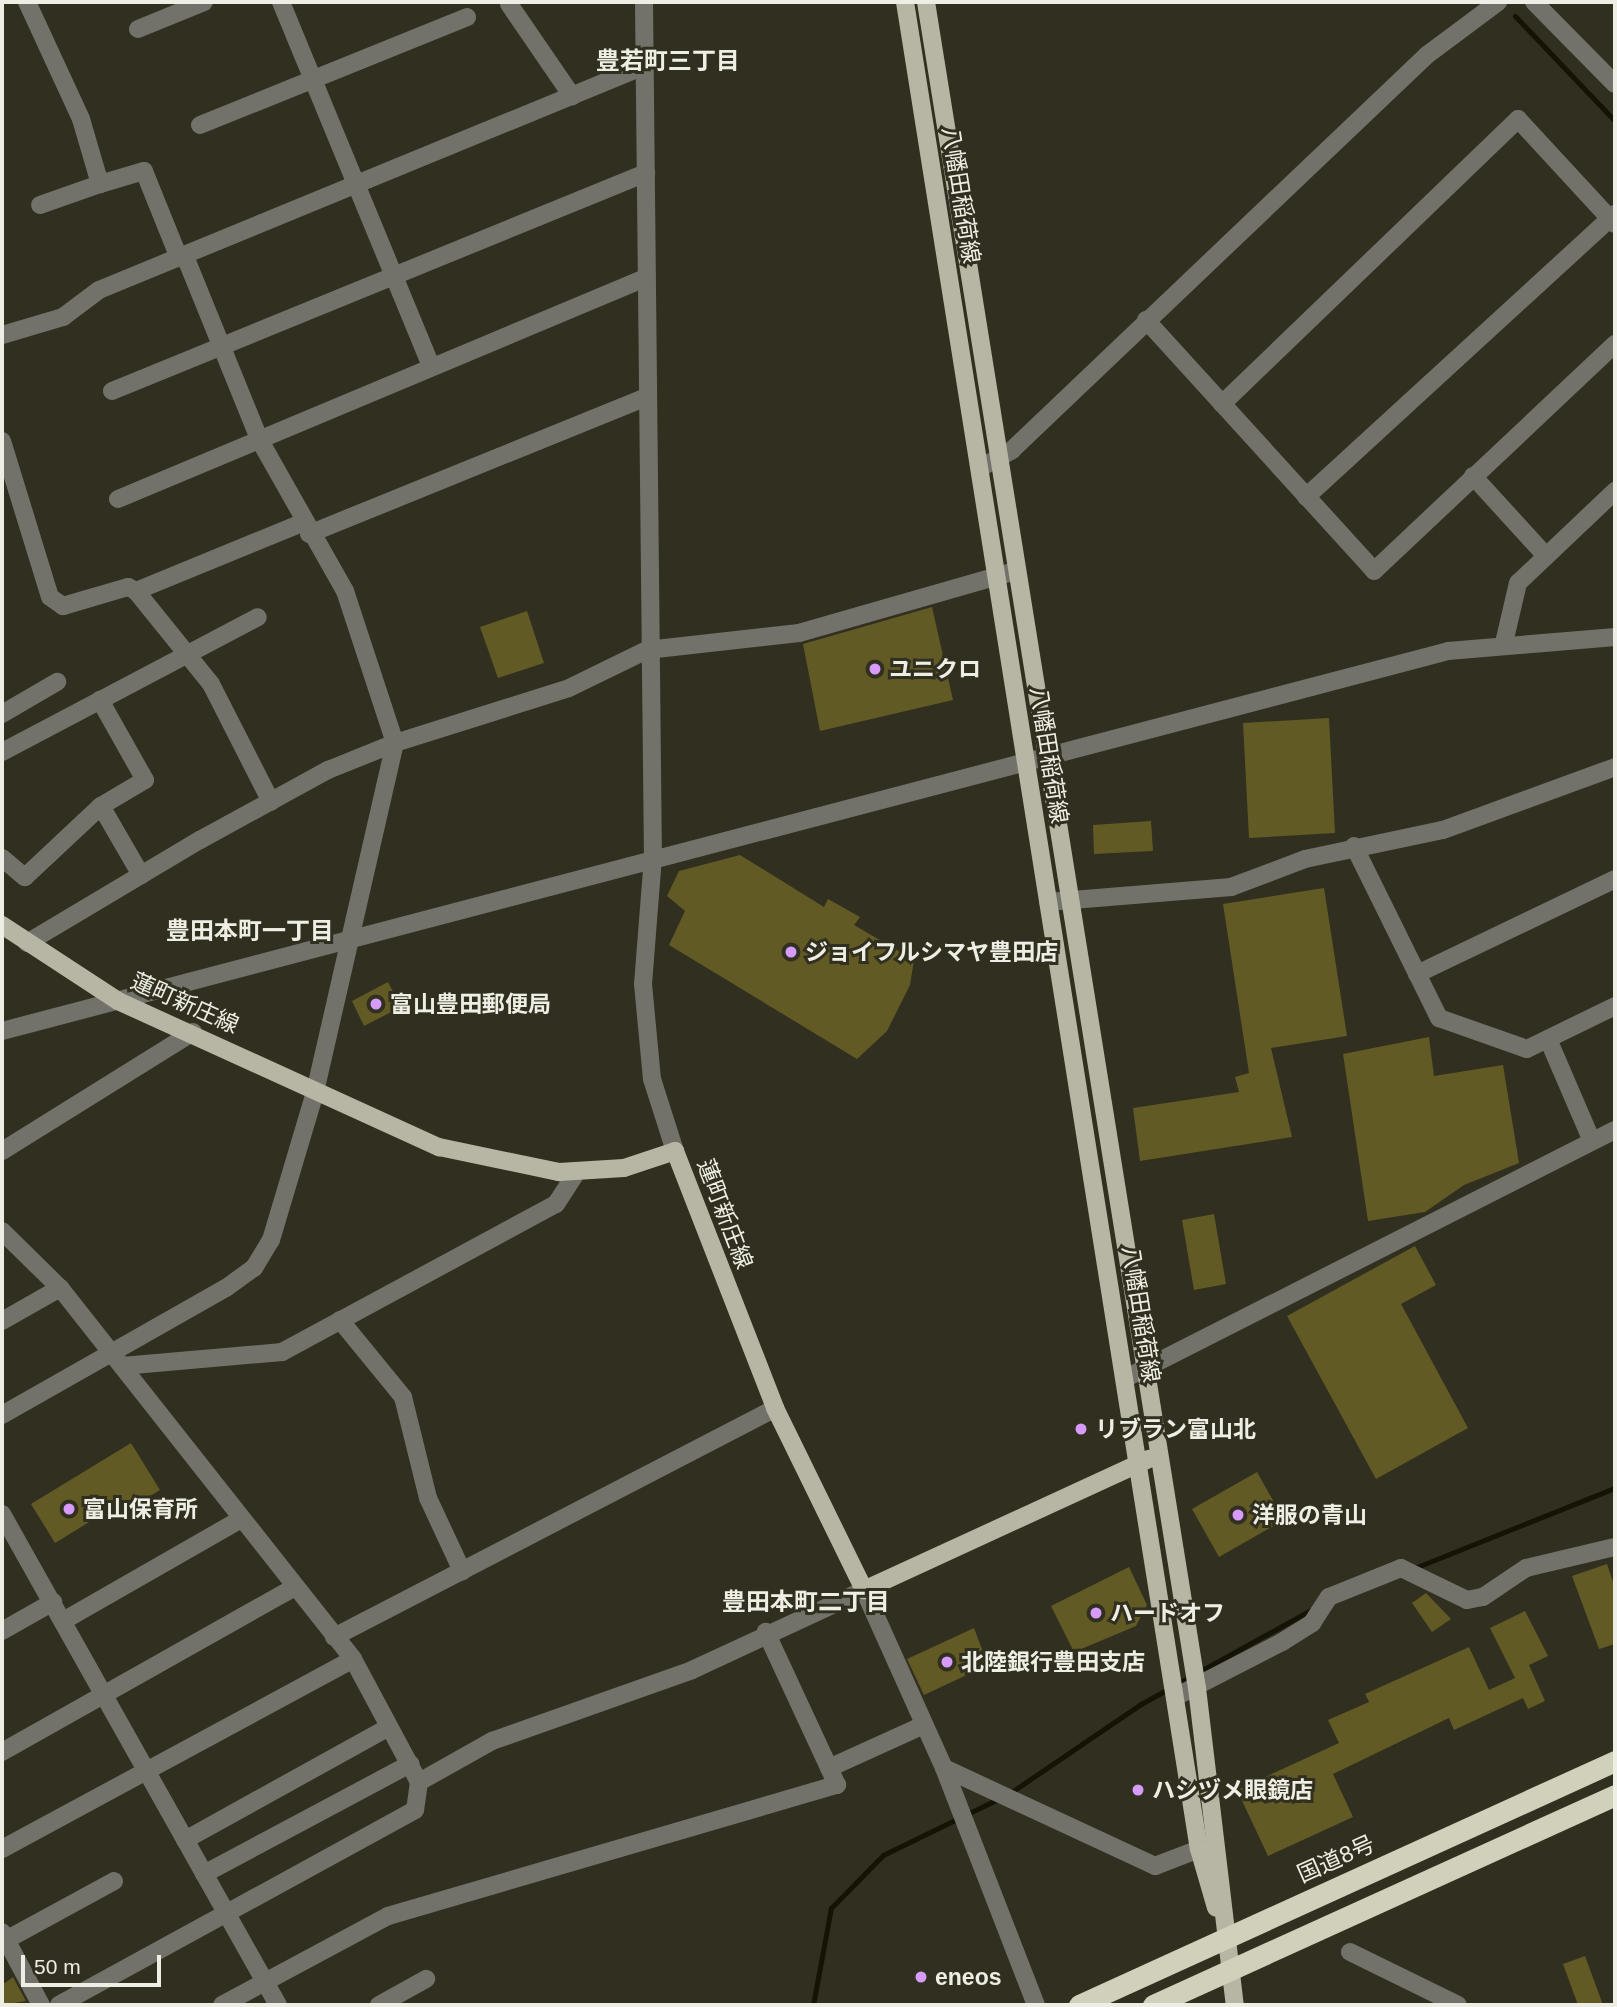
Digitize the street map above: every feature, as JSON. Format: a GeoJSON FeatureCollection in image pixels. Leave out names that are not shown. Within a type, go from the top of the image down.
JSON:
{"type":"FeatureCollection","features":[{"type":"Feature","properties":{"kind":"highway","name":"国道8号"},"geometry":{"type":"LineString","coordinates":[[1079,2005],[1615,1762]]}},
{"type":"Feature","properties":{"kind":"highway"},"geometry":{"type":"LineString","coordinates":[[1153,2005],[1615,1795]]}},
{"type":"Feature","properties":{"kind":"main road","name":"八幡田稲荷線"},"geometry":{"type":"LineString","coordinates":[[905,2],[980,468],[1007,572],[1070,900],[1198,1688],[1226,1940]]}},
{"type":"Feature","properties":{"kind":"main road","name":"八幡田稲荷線"},"geometry":{"type":"LineString","coordinates":[[926,2],[999,460],[1025,764],[1177,1696],[1199,1849],[1226,1940]]}},
{"type":"Feature","properties":{"kind":"main road","name":"蓮町新庄線"},"geometry":{"type":"LineString","coordinates":[[2,925],[118,1000],[193,1032],[315,1092],[439,1147],[577,1172],[624,1168],[675,1152],[775,1408],[864,1590]]}},
{"type":"Feature","properties":{"kind":"main road"},"geometry":{"type":"LineString","coordinates":[[864,1590],[1139,1460],[1160,1457]]}},
{"type":"Feature","properties":{"kind":"main road"},"geometry":{"type":"LineString","coordinates":[[1226,1940],[1235,2005]]}},
{"type":"Feature","properties":{"kind":"street"},"geometry":{"type":"LineString","coordinates":[[27,2],[81,119],[100,184]]}},
{"type":"Feature","properties":{"kind":"street"},"geometry":{"type":"LineString","coordinates":[[138,29],[204,2]]}},
{"type":"Feature","properties":{"kind":"street"},"geometry":{"type":"LineString","coordinates":[[281,2],[431,366]]}},
{"type":"Feature","properties":{"kind":"street"},"geometry":{"type":"LineString","coordinates":[[644,2],[644,398],[653,858],[643,984],[647,1041],[675,1152]]}},
{"type":"Feature","properties":{"kind":"street"},"geometry":{"type":"LineString","coordinates":[[980,468],[999,460],[1427,55],[1498,2]]}},
{"type":"Feature","properties":{"kind":"street"},"geometry":{"type":"LineString","coordinates":[[1534,2],[1611,75]]}},
{"type":"Feature","properties":{"kind":"street"},"geometry":{"type":"LineString","coordinates":[[509,4],[572,96]]}},
{"type":"Feature","properties":{"kind":"street"},"geometry":{"type":"LineString","coordinates":[[200,125],[467,17]]}},
{"type":"Feature","properties":{"kind":"street"},"geometry":{"type":"LineString","coordinates":[[2,335],[64,317],[99,290],[644,66]]}},
{"type":"Feature","properties":{"kind":"street"},"geometry":{"type":"LineString","coordinates":[[1222,404],[1518,119],[1614,219],[1306,497]]}},
{"type":"Feature","properties":{"kind":"street"},"geometry":{"type":"LineString","coordinates":[[2,1415],[117,1359],[254,1268],[284,1206],[315,1092],[395,743],[345,591],[306,529],[260,441],[144,171],[40,205]]}},
{"type":"Feature","properties":{"kind":"street"},"geometry":{"type":"LineString","coordinates":[[112,391],[646,173]]}},
{"type":"Feature","properties":{"kind":"street"},"geometry":{"type":"LineString","coordinates":[[118,499],[643,279]]}},
{"type":"Feature","properties":{"kind":"street"},"geometry":{"type":"LineString","coordinates":[[1146,320],[1374,571],[1615,344]]}},
{"type":"Feature","properties":{"kind":"street"},"geometry":{"type":"LineString","coordinates":[[136,591],[306,529],[644,398]]}},
{"type":"Feature","properties":{"kind":"street"},"geometry":{"type":"LineString","coordinates":[[2,441],[50,597],[62,606],[128,587],[136,591],[211,684],[271,802]]}},
{"type":"Feature","properties":{"kind":"street"},"geometry":{"type":"LineString","coordinates":[[1473,476],[1546,555]]}},
{"type":"Feature","properties":{"kind":"street"},"geometry":{"type":"LineString","coordinates":[[1504,643],[1518,583],[1615,491]]}},
{"type":"Feature","properties":{"kind":"street"},"geometry":{"type":"LineString","coordinates":[[27,943],[141,874],[271,802],[395,743],[569,688],[647,650],[799,633],[1007,572]]}},
{"type":"Feature","properties":{"kind":"street"},"geometry":{"type":"LineString","coordinates":[[2,752],[258,617]]}},
{"type":"Feature","properties":{"kind":"street"},"geometry":{"type":"LineString","coordinates":[[2,1031],[653,858],[1044,759],[1358,673],[1504,643],[1615,637]]}},
{"type":"Feature","properties":{"kind":"street"},"geometry":{"type":"LineString","coordinates":[[2,714],[57,682]]}},
{"type":"Feature","properties":{"kind":"street"},"geometry":{"type":"LineString","coordinates":[[2,858],[25,877],[101,806],[145,780],[100,700]]}},
{"type":"Feature","properties":{"kind":"street"},"geometry":{"type":"LineString","coordinates":[[1048,902],[1231,887],[1354,846],[1443,830],[1615,767]]}},
{"type":"Feature","properties":{"kind":"street"},"geometry":{"type":"LineString","coordinates":[[101,806],[141,874]]}},
{"type":"Feature","properties":{"kind":"street"},"geometry":{"type":"LineString","coordinates":[[1354,846],[1439,1018],[1527,1049],[1615,1006]]}},
{"type":"Feature","properties":{"kind":"street"},"geometry":{"type":"LineString","coordinates":[[1417,975],[1615,879]]}},
{"type":"Feature","properties":{"kind":"street"},"geometry":{"type":"LineString","coordinates":[[2,1151],[193,1032]]}},
{"type":"Feature","properties":{"kind":"street"},"geometry":{"type":"LineString","coordinates":[[1548,1039],[1592,1141]]}},
{"type":"Feature","properties":{"kind":"street"},"geometry":{"type":"LineString","coordinates":[[1126,1378],[1145,1374],[1615,1130]]}},
{"type":"Feature","properties":{"kind":"street"},"geometry":{"type":"LineString","coordinates":[[117,1359],[282,1352],[556,1204],[577,1172]]}},
{"type":"Feature","properties":{"kind":"street"},"geometry":{"type":"LineString","coordinates":[[2,1231],[60,1288],[293,1588],[353,1659],[419,1782],[415,1810],[59,2005]]}},
{"type":"Feature","properties":{"kind":"street"},"geometry":{"type":"LineString","coordinates":[[2,1321],[60,1288]]}},
{"type":"Feature","properties":{"kind":"street"},"geometry":{"type":"LineString","coordinates":[[340,1320],[403,1397],[428,1498],[462,1571]]}},
{"type":"Feature","properties":{"kind":"street"},"geometry":{"type":"LineString","coordinates":[[334,1637],[775,1408]]}},
{"type":"Feature","properties":{"kind":"street"},"geometry":{"type":"LineString","coordinates":[[2,1514],[278,2005]]}},
{"type":"Feature","properties":{"kind":"street"},"geometry":{"type":"LineString","coordinates":[[63,1621],[241,1519]]}},
{"type":"Feature","properties":{"kind":"street"},"geometry":{"type":"LineString","coordinates":[[1177,1696],[1198,1688],[1312,1623],[1329,1597],[1401,1568],[1467,1600],[1483,1597],[1526,1568],[1615,1547]]}},
{"type":"Feature","properties":{"kind":"street"},"geometry":{"type":"LineString","coordinates":[[2,1752],[293,1588]]}},
{"type":"Feature","properties":{"kind":"street"},"geometry":{"type":"LineString","coordinates":[[419,1782],[492,1741],[692,1670],[766,1632],[864,1590],[944,1768],[1036,2005]]}},
{"type":"Feature","properties":{"kind":"street"},"geometry":{"type":"LineString","coordinates":[[2,1632],[53,1602]]}},
{"type":"Feature","properties":{"kind":"street"},"geometry":{"type":"LineString","coordinates":[[222,2005],[388,1916],[837,1786],[766,1632]]}},
{"type":"Feature","properties":{"kind":"street"},"geometry":{"type":"LineString","coordinates":[[2,1849],[353,1659]]}},
{"type":"Feature","properties":{"kind":"street"},"geometry":{"type":"LineString","coordinates":[[829,1768],[925,1725]]}},
{"type":"Feature","properties":{"kind":"street"},"geometry":{"type":"LineString","coordinates":[[185,1840],[389,1727]]}},
{"type":"Feature","properties":{"kind":"street"},"geometry":{"type":"LineString","coordinates":[[204,1874],[410,1764]]}},
{"type":"Feature","properties":{"kind":"street"},"geometry":{"type":"LineString","coordinates":[[944,1768],[1155,1866],[1199,1849]]}},
{"type":"Feature","properties":{"kind":"street"},"geometry":{"type":"LineString","coordinates":[[41,2005],[4,1936],[114,1881]]}},
{"type":"Feature","properties":{"kind":"street"},"geometry":{"type":"LineString","coordinates":[[1350,1952],[1458,2005]]}},
{"type":"Feature","properties":{"kind":"street"},"geometry":{"type":"LineString","coordinates":[[379,2005],[426,1979]]}},
{"type":"Feature","properties":{"kind":"building"},"geometry":{"type":"Polygon","coordinates":[[[932,607],[953,700],[820,731],[803,644],[932,607]]]}},
{"type":"Feature","properties":{"kind":"building"},"geometry":{"type":"Polygon","coordinates":[[[527,611],[544,663],[498,678],[480,627],[527,611]]]}},
{"type":"Feature","properties":{"kind":"building"},"geometry":{"type":"Polygon","coordinates":[[[1329,718],[1335,833],[1249,838],[1243,723],[1329,718]]]}},
{"type":"Feature","properties":{"kind":"building"},"geometry":{"type":"Polygon","coordinates":[[[1151,821],[1153,851],[1094,854],[1093,825],[1151,821]]]}},
{"type":"Feature","properties":{"kind":"building","name":"ジョイフルシマヤ豊田店"},"geometry":{"type":"Polygon","coordinates":[[[740,855],[824,907],[828,899],[860,917],[854,925],[914,960],[910,985],[887,1031],[857,1059],[669,945],[685,911],[667,896],[679,871],[740,855]]]}},
{"type":"Feature","properties":{"kind":"building"},"geometry":{"type":"Polygon","coordinates":[[[1324,888],[1347,1036],[1271,1048],[1292,1137],[1140,1161],[1133,1108],[1239,1092],[1235,1077],[1249,1073],[1223,904],[1324,888]]]}},
{"type":"Feature","properties":{"kind":"building"},"geometry":{"type":"Polygon","coordinates":[[[388,982],[401,1007],[364,1026],[352,1001],[388,982]]]}},
{"type":"Feature","properties":{"kind":"building"},"geometry":{"type":"Polygon","coordinates":[[[1429,1037],[1434,1076],[1503,1065],[1519,1163],[1464,1185],[1425,1212],[1368,1221],[1343,1054],[1429,1037]]]}},
{"type":"Feature","properties":{"kind":"building"},"geometry":{"type":"Polygon","coordinates":[[[1214,1214],[1226,1284],[1194,1290],[1182,1220],[1214,1214]]]}},
{"type":"Feature","properties":{"kind":"building"},"geometry":{"type":"Polygon","coordinates":[[[1415,1246],[1436,1285],[1401,1304],[1468,1428],[1376,1479],[1287,1316],[1415,1246]]]}},
{"type":"Feature","properties":{"kind":"building"},"geometry":{"type":"Polygon","coordinates":[[[131,1443],[160,1490],[122,1513],[117,1505],[55,1543],[31,1504],[131,1443]]]}},
{"type":"Feature","properties":{"kind":"building","name":"洋服の青山"},"geometry":{"type":"Polygon","coordinates":[[[1257,1472],[1284,1520],[1219,1557],[1192,1509],[1257,1472]]]}},
{"type":"Feature","properties":{"kind":"building"},"geometry":{"type":"Polygon","coordinates":[[[1607,1564],[1615,1588],[1615,1644],[1599,1649],[1572,1576],[1607,1564]]]}},
{"type":"Feature","properties":{"kind":"building"},"geometry":{"type":"Polygon","coordinates":[[[1129,1567],[1147,1605],[1136,1626],[1074,1652],[1051,1606],[1129,1567]]]}},
{"type":"Feature","properties":{"kind":"building"},"geometry":{"type":"Polygon","coordinates":[[[1426,1593],[1451,1619],[1432,1632],[1412,1603],[1426,1593]]]}},
{"type":"Feature","properties":{"kind":"building"},"geometry":{"type":"Polygon","coordinates":[[[1525,1611],[1548,1656],[1529,1665],[1545,1701],[1528,1709],[1523,1698],[1454,1730],[1449,1718],[1333,1774],[1353,1817],[1268,1856],[1237,1790],[1339,1743],[1328,1720],[1369,1702],[1365,1694],[1469,1647],[1489,1690],[1515,1678],[1490,1628],[1525,1611]]]}},
{"type":"Feature","properties":{"kind":"building","name":"北陸銀行豊田支店"},"geometry":{"type":"Polygon","coordinates":[[[974,1628],[988,1665],[924,1695],[907,1659],[974,1628]]]}},
{"type":"Feature","properties":{"kind":"building"},"geometry":{"type":"Polygon","coordinates":[[[1585,1956],[1603,2005],[1578,2005],[1563,1964],[1585,1956]]]}},
{"type":"Feature","properties":{"kind":"building"},"geometry":{"type":"Polygon","coordinates":[[[13,1977],[26,2001],[2,2005],[2,1985],[13,1977]]]}},
{"type":"Feature","properties":{"kind":"waterway"},"geometry":{"type":"LineString","coordinates":[[1515,16],[1615,121]]}},
{"type":"Feature","properties":{"kind":"waterway"},"geometry":{"type":"LineString","coordinates":[[1412,1569],[1615,1488]]}},
{"type":"Feature","properties":{"kind":"waterway"},"geometry":{"type":"LineString","coordinates":[[1010,1793],[1141,1704],[1318,1606]]}},
{"type":"Feature","properties":{"kind":"waterway"},"geometry":{"type":"LineString","coordinates":[[813,2005],[831,1908],[883,1855],[998,1799]]}},
{"type":"Feature","properties":{"kind":"place","name":"ユニクロ"},"geometry":{"type":"Point","coordinates":[875,669]}},
{"type":"Feature","properties":{"kind":"place","name":"ジョイフルシマヤ豊田店"},"geometry":{"type":"Point","coordinates":[791,952]}},
{"type":"Feature","properties":{"kind":"place","name":"富山豊田郵便局"},"geometry":{"type":"Point","coordinates":[376,1004]}},
{"type":"Feature","properties":{"kind":"place","name":"リブラン富山北"},"geometry":{"type":"Point","coordinates":[1081,1429]}},
{"type":"Feature","properties":{"kind":"place","name":"富山保育所"},"geometry":{"type":"Point","coordinates":[69,1509]}},
{"type":"Feature","properties":{"kind":"place","name":"洋服の青山"},"geometry":{"type":"Point","coordinates":[1238,1515]}},
{"type":"Feature","properties":{"kind":"place","name":"ハードオフ"},"geometry":{"type":"Point","coordinates":[1096,1613]}},
{"type":"Feature","properties":{"kind":"place","name":"北陸銀行豊田支店"},"geometry":{"type":"Point","coordinates":[947,1662]}},
{"type":"Feature","properties":{"kind":"place","name":"ハシヅメ眼鏡店"},"geometry":{"type":"Point","coordinates":[1138,1790]}},
{"type":"Feature","properties":{"kind":"place","name":"eneos"},"geometry":{"type":"Point","coordinates":[921,1977]}},
{"type":"Feature","properties":{"kind":"district","name":"豊若町三丁目"},"geometry":{"type":"Point","coordinates":[668,61]}},
{"type":"Feature","properties":{"kind":"district","name":"豊田本町一丁目"},"geometry":{"type":"Point","coordinates":[250,931]}},
{"type":"Feature","properties":{"kind":"district","name":"豊田本町二丁目"},"geometry":{"type":"Point","coordinates":[806,1602]}}]}
